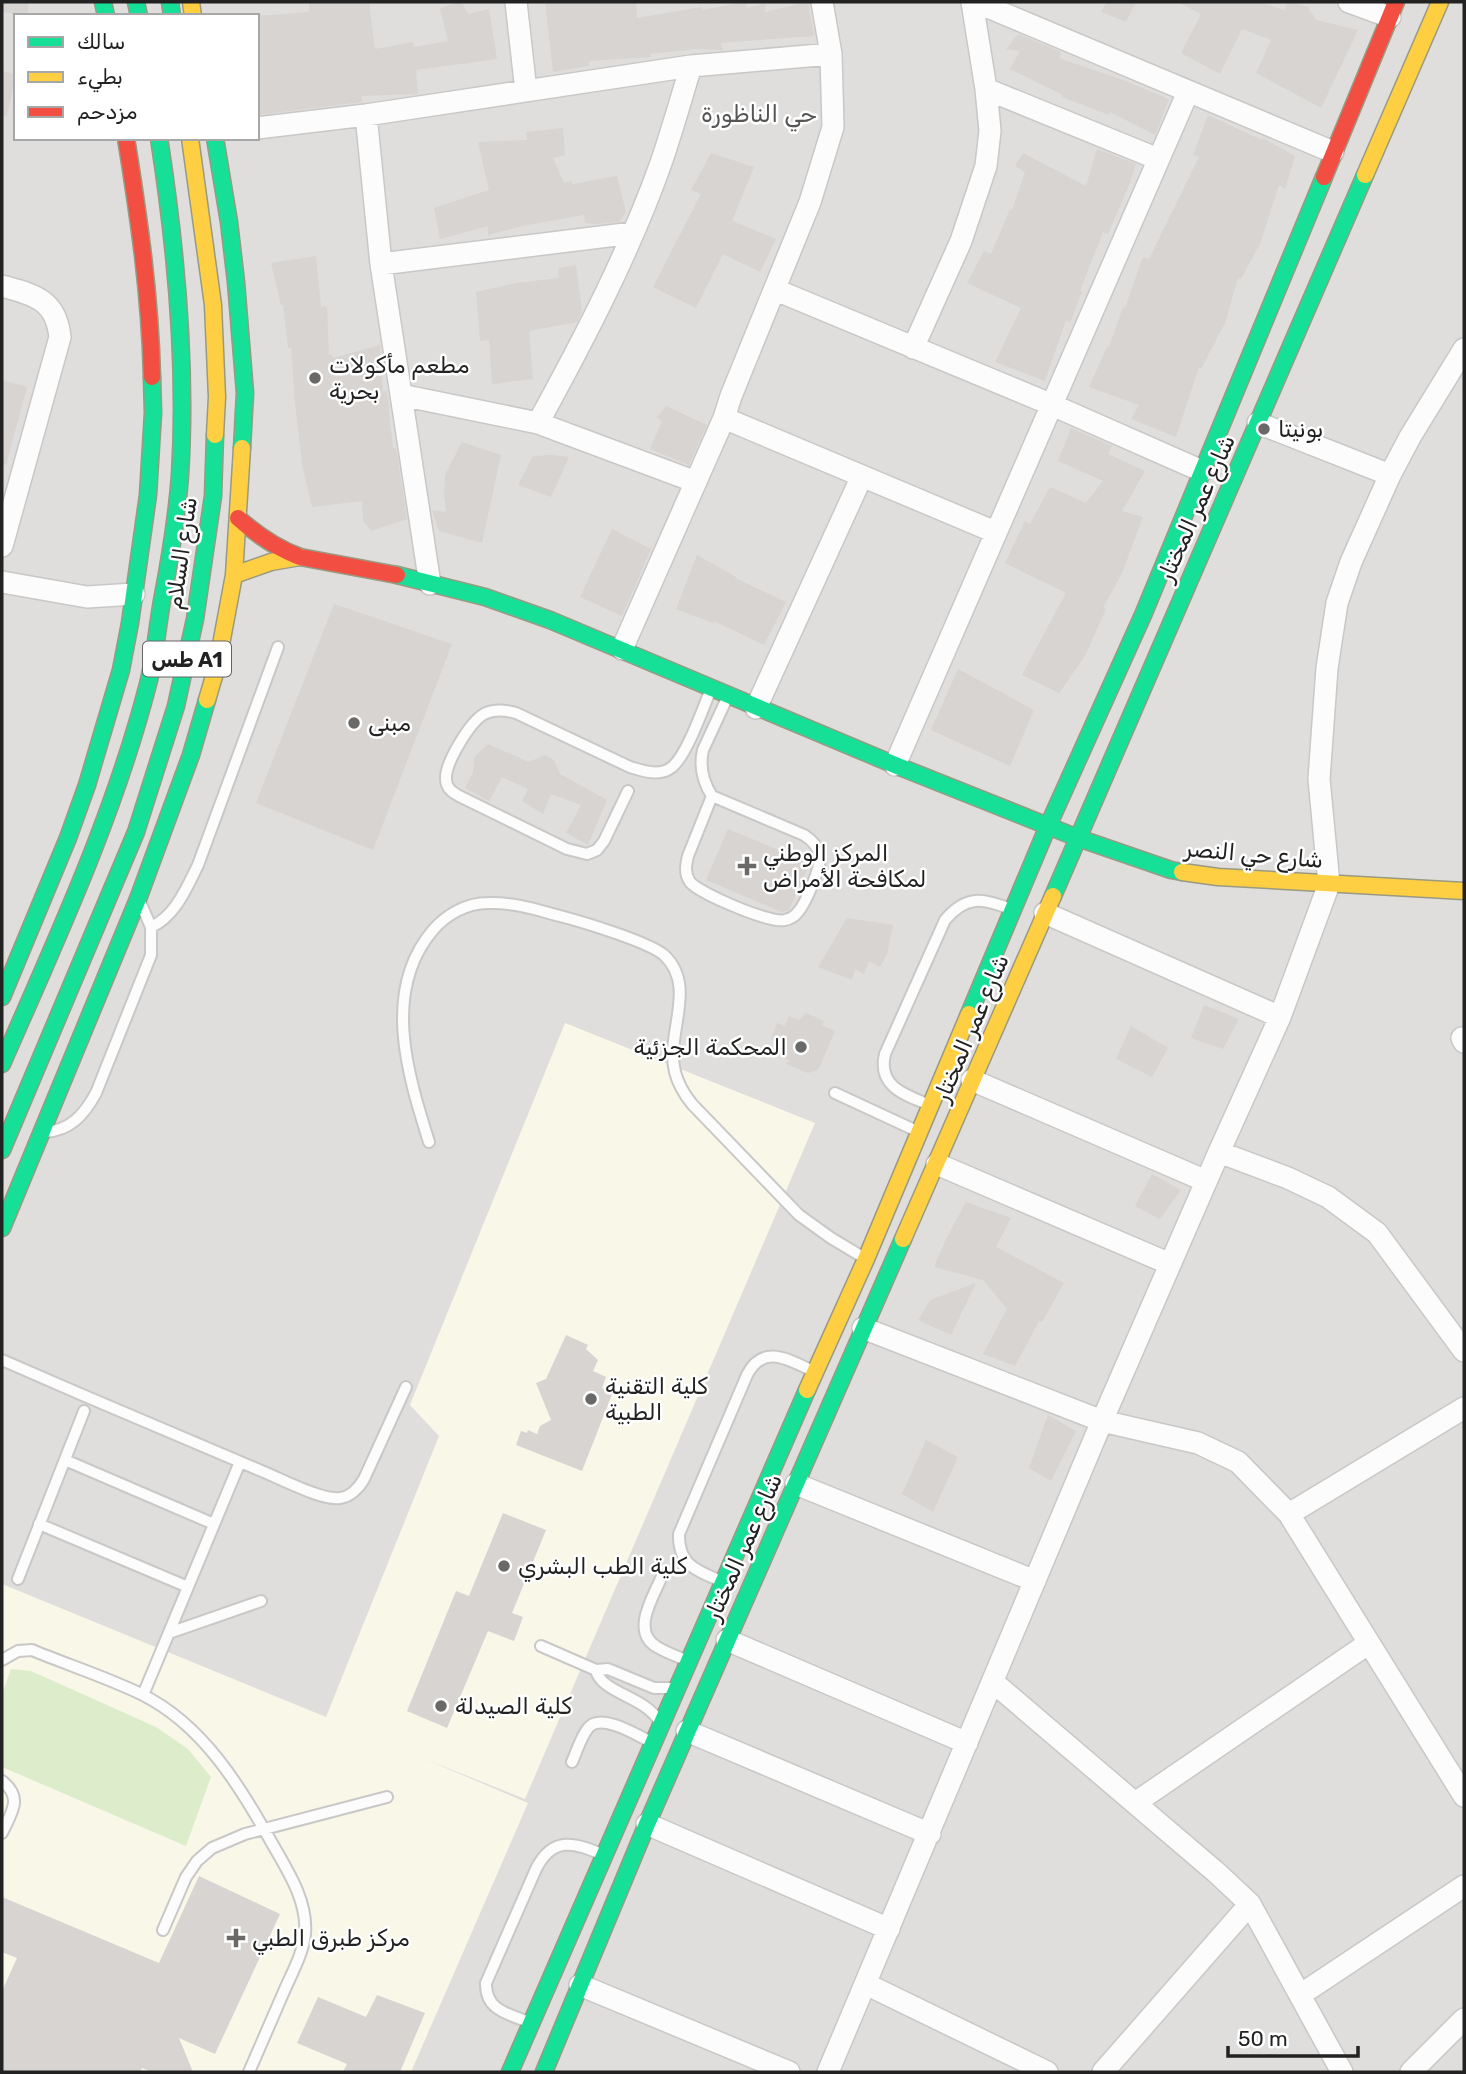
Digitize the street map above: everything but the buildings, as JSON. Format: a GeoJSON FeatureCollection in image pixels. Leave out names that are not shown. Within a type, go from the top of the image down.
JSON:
{"type":"FeatureCollection","features":[{"type":"Feature","properties":{"kind":"main road","name":"شارع عمر المختار"},"geometry":{"type":"LineString","coordinates":[[544,2072],[687,1731],[937,1164],[1440,2]]}},
{"type":"Feature","properties":{"kind":"main road","name":"شارع عمر المختار"},"geometry":{"type":"LineString","coordinates":[[510,2072],[866,1259],[1048,826],[1143,615],[1393,9]]}},
{"type":"Feature","properties":{"kind":"main road"},"geometry":{"type":"LineString","coordinates":[[2,997],[87,785],[121,670],[130,623],[148,495],[153,413],[151,321],[145,261],[126,140]]}},
{"type":"Feature","properties":{"kind":"main road","name":"شارع السلام"},"geometry":{"type":"LineString","coordinates":[[2,1064],[87,863],[129,749],[149,683],[157,642],[178,494],[181,428],[181,346],[159,140]]}},
{"type":"Feature","properties":{"kind":"main road","name":"شارع السلام"},"geometry":{"type":"LineString","coordinates":[[2,1150],[136,832],[173,717],[195,619],[212,496],[217,397],[213,305],[190,140]]}},
{"type":"Feature","properties":{"kind":"main road"},"geometry":{"type":"LineString","coordinates":[[2,1228],[138,899],[191,755],[217,666],[234,575],[245,393],[229,222],[215,140]]}},
{"type":"Feature","properties":{"kind":"main road"},"geometry":{"type":"LineString","coordinates":[[238,518],[267,541],[300,557]]}},
{"type":"Feature","properties":{"kind":"main road"},"geometry":{"type":"LineString","coordinates":[[234,575],[271,562],[300,557]]}},
{"type":"Feature","properties":{"kind":"main road","name":"شارع حي النصر"},"geometry":{"type":"LineString","coordinates":[[300,557],[375,570],[485,597],[550,620],[895,765],[1078,838],[1171,870],[1218,877],[1464,891]]}},
{"type":"Feature","properties":{"kind":"main road"},"geometry":{"type":"LineString","coordinates":[[1143,615],[1170,626]]}},
{"type":"Feature","properties":{"kind":"main road"},"geometry":{"type":"LineString","coordinates":[[866,1259],[890,1271]]}},
{"type":"Feature","properties":{"kind":"street"},"geometry":{"type":"LineString","coordinates":[[516,2],[526,92]]}},
{"type":"Feature","properties":{"kind":"street"},"geometry":{"type":"LineString","coordinates":[[622,649],[724,418],[810,202],[833,127],[831,54],[822,2]]}},
{"type":"Feature","properties":{"kind":"street"},"geometry":{"type":"LineString","coordinates":[[913,348],[961,241],[986,166],[990,131],[974,2]]}},
{"type":"Feature","properties":{"kind":"street"},"geometry":{"type":"LineString","coordinates":[[974,2],[1333,152]]}},
{"type":"Feature","properties":{"kind":"street"},"geometry":{"type":"LineString","coordinates":[[1349,2],[1393,9]]}},
{"type":"Feature","properties":{"kind":"street"},"geometry":{"type":"LineString","coordinates":[[259,128],[366,115],[691,66],[831,54]]}},
{"type":"Feature","properties":{"kind":"street"},"geometry":{"type":"LineString","coordinates":[[538,423],[582,344],[633,233],[661,163],[691,66]]}},
{"type":"Feature","properties":{"kind":"street"},"geometry":{"type":"LineString","coordinates":[[986,89],[1158,159]]}},
{"type":"Feature","properties":{"kind":"street"},"geometry":{"type":"LineString","coordinates":[[895,765],[1188,92]]}},
{"type":"Feature","properties":{"kind":"street"},"geometry":{"type":"LineString","coordinates":[[366,115],[381,264],[430,584]]}},
{"type":"Feature","properties":{"kind":"street"},"geometry":{"type":"LineString","coordinates":[[381,264],[633,233]]}},
{"type":"Feature","properties":{"kind":"street"},"geometry":{"type":"LineString","coordinates":[[2,286],[38,297],[47,304],[59,325],[60,337],[2,546]]}},
{"type":"Feature","properties":{"kind":"street"},"geometry":{"type":"LineString","coordinates":[[776,290],[1050,404],[1202,471]]}},
{"type":"Feature","properties":{"kind":"street"},"geometry":{"type":"LineString","coordinates":[[828,2072],[1102,1421],[1280,1017],[1329,884],[1319,779],[1327,668],[1337,603],[1351,562],[1390,475],[1464,349]]}},
{"type":"Feature","properties":{"kind":"street"},"geometry":{"type":"LineString","coordinates":[[401,395],[538,423],[695,482]]}},
{"type":"Feature","properties":{"kind":"street"},"geometry":{"type":"LineString","coordinates":[[724,418],[995,532]]}},
{"type":"Feature","properties":{"kind":"street"},"geometry":{"type":"LineString","coordinates":[[1258,423],[1390,475]]}},
{"type":"Feature","properties":{"kind":"street"},"geometry":{"type":"LineString","coordinates":[[756,708],[862,476]]}},
{"type":"Feature","properties":{"kind":"street"},"geometry":{"type":"LineString","coordinates":[[2,582],[87,597],[134,594]]}},
{"type":"Feature","properties":{"kind":"street"},"geometry":{"type":"LineString","coordinates":[[1045,913],[1280,1017]]}},
{"type":"Feature","properties":{"kind":"street"},"geometry":{"type":"LineString","coordinates":[[972,1080],[1206,1181]]}},
{"type":"Feature","properties":{"kind":"street"},"geometry":{"type":"LineString","coordinates":[[1219,1152],[1328,1197],[1377,1233],[1464,1351]]}},
{"type":"Feature","properties":{"kind":"street"},"geometry":{"type":"LineString","coordinates":[[937,1164],[1170,1264]]}},
{"type":"Feature","properties":{"kind":"street"},"geometry":{"type":"LineString","coordinates":[[863,1328],[1102,1421],[1198,1443],[1238,1462],[1289,1514],[1464,1796]]}},
{"type":"Feature","properties":{"kind":"street"},"geometry":{"type":"LineString","coordinates":[[1289,1514],[1464,1408]]}},
{"type":"Feature","properties":{"kind":"street"},"geometry":{"type":"LineString","coordinates":[[796,1484],[1035,1581]]}},
{"type":"Feature","properties":{"kind":"street"},"geometry":{"type":"LineString","coordinates":[[727,1640],[967,1744]]}},
{"type":"Feature","properties":{"kind":"street"},"geometry":{"type":"LineString","coordinates":[[1135,1803],[1369,1643]]}},
{"type":"Feature","properties":{"kind":"street"},"geometry":{"type":"LineString","coordinates":[[993,1682],[1250,1904],[1342,2072]]}},
{"type":"Feature","properties":{"kind":"street"},"geometry":{"type":"LineString","coordinates":[[687,1731],[930,1834]]}},
{"type":"Feature","properties":{"kind":"street"},"geometry":{"type":"LineString","coordinates":[[647,1824],[889,1929]]}},
{"type":"Feature","properties":{"kind":"street"},"geometry":{"type":"LineString","coordinates":[[1300,1995],[1464,1886]]}},
{"type":"Feature","properties":{"kind":"street"},"geometry":{"type":"LineString","coordinates":[[1103,2072],[1250,1904]]}},
{"type":"Feature","properties":{"kind":"street"},"geometry":{"type":"LineString","coordinates":[[866,1984],[1047,2072]]}},
{"type":"Feature","properties":{"kind":"street"},"geometry":{"type":"LineString","coordinates":[[580,1985],[789,2072]]}},
{"type":"Feature","properties":{"kind":"street"},"geometry":{"type":"LineString","coordinates":[[1411,2072],[1464,2019]]}},
{"type":"Feature","properties":{"kind":"lane"},"geometry":{"type":"LineString","coordinates":[[151,928],[168,916],[198,864],[278,648]]}},
{"type":"Feature","properties":{"kind":"lane"},"geometry":{"type":"LineString","coordinates":[[628,791],[604,841],[597,849],[587,854],[567,849],[458,796],[447,785],[446,775],[469,727],[485,714],[506,710],[630,767],[647,772],[665,771],[673,767],[682,753],[711,689]]}},
{"type":"Feature","properties":{"kind":"lane"},"geometry":{"type":"LineString","coordinates":[[712,796],[688,856],[686,865],[692,884],[706,893],[771,920],[784,920],[796,914],[804,902],[819,865],[820,855],[816,845],[804,835],[712,796],[702,774],[703,750],[728,696]]}},
{"type":"Feature","properties":{"kind":"lane"},"geometry":{"type":"LineString","coordinates":[[41,1133],[70,1125],[91,1103],[147,968],[152,941],[151,928],[138,899]]}},
{"type":"Feature","properties":{"kind":"lane"},"geometry":{"type":"LineString","coordinates":[[930,1105],[892,1086],[885,1074],[885,1054],[939,931],[953,910],[976,900],[988,901],[1013,910]]}},
{"type":"Feature","properties":{"kind":"lane"},"geometry":{"type":"LineString","coordinates":[[429,1142],[413,1090],[404,1044],[404,995],[415,955],[442,919],[461,909],[486,902],[520,905],[543,911],[641,943],[663,955],[671,964],[681,987],[673,1058],[674,1071],[684,1094],[799,1215],[866,1259]]}},
{"type":"Feature","properties":{"kind":"lane"},"geometry":{"type":"LineString","coordinates":[[835,1093],[919,1132]]}},
{"type":"Feature","properties":{"kind":"lane"},"geometry":{"type":"LineString","coordinates":[[723,1582],[692,1568],[685,1561],[679,1544],[679,1534],[747,1375],[756,1362],[772,1356],[815,1372]]}},
{"type":"Feature","properties":{"kind":"lane"},"geometry":{"type":"LineString","coordinates":[[2,1360],[240,1462],[324,1496],[340,1498],[354,1491],[364,1479],[406,1387]]}},
{"type":"Feature","properties":{"kind":"lane"},"geometry":{"type":"LineString","coordinates":[[18,1579],[85,1411]]}},
{"type":"Feature","properties":{"kind":"lane"},"geometry":{"type":"LineString","coordinates":[[65,1460],[214,1524]]}},
{"type":"Feature","properties":{"kind":"lane"},"geometry":{"type":"LineString","coordinates":[[143,1695],[240,1462]]}},
{"type":"Feature","properties":{"kind":"lane"},"geometry":{"type":"LineString","coordinates":[[39,1524],[188,1587]]}},
{"type":"Feature","properties":{"kind":"lane"},"geometry":{"type":"LineString","coordinates":[[662,1576],[645,1618],[645,1631],[657,1647],[689,1661]]}},
{"type":"Feature","properties":{"kind":"lane"},"geometry":{"type":"LineString","coordinates":[[169,1633],[261,1601]]}},
{"type":"Feature","properties":{"kind":"lane"},"geometry":{"type":"LineString","coordinates":[[541,1647],[596,1670],[608,1669],[654,1688],[677,1688]]}},
{"type":"Feature","properties":{"kind":"lane"},"geometry":{"type":"LineString","coordinates":[[2,1660],[18,1651],[32,1650],[143,1695],[179,1720],[212,1751],[264,1828],[301,1899],[305,1924],[302,1950],[249,2072]]}},
{"type":"Feature","properties":{"kind":"lane"},"geometry":{"type":"LineString","coordinates":[[596,1670],[602,1683],[646,1706],[661,1725]]}},
{"type":"Feature","properties":{"kind":"lane"},"geometry":{"type":"LineString","coordinates":[[572,1762],[588,1728],[596,1722],[606,1722],[654,1743]]}},
{"type":"Feature","properties":{"kind":"lane"},"geometry":{"type":"LineString","coordinates":[[2,1782],[11,1789],[15,1799],[2,1833]]}},
{"type":"Feature","properties":{"kind":"lane"},"geometry":{"type":"LineString","coordinates":[[163,1930],[186,1877],[197,1861],[212,1848],[264,1828],[387,1797]]}},
{"type":"Feature","properties":{"kind":"lane"},"geometry":{"type":"LineString","coordinates":[[531,2023],[491,2005],[485,1991],[488,1975],[536,1869],[547,1852],[565,1844],[575,1844],[605,1855]]}},
{"type":"Feature","properties":{"kind":"shaded area"},"geometry":{"type":"Polygon","coordinates":[[[2,2],[1464,2],[1464,2072],[2,2072],[2,2]]]}},
{"type":"Feature","properties":{"kind":"shaded area"},"geometry":{"type":"Polygon","coordinates":[[[565,1023],[815,1123],[525,1799],[425,1759],[528,1803],[411,2072],[2,2072],[2,1584],[326,1717],[439,1436],[410,1405],[565,1023]]]}},
{"type":"Feature","properties":{"kind":"green space"},"geometry":{"type":"Polygon","coordinates":[[[11,1669],[31,1671],[156,1727],[188,1749],[211,1777],[186,1846],[2,1767],[2,1694],[11,1669]]]}},
{"type":"Feature","properties":{"kind":"traffic: fast"},"geometry":{"type":"LineString","coordinates":[[103,2],[106,14]]}},
{"type":"Feature","properties":{"kind":"traffic: fast"},"geometry":{"type":"LineString","coordinates":[[136,2],[139,14]]}},
{"type":"Feature","properties":{"kind":"traffic: fast"},"geometry":{"type":"LineString","coordinates":[[170,2],[172,14]]}},
{"type":"Feature","properties":{"kind":"traffic: fast"},"geometry":{"type":"LineString","coordinates":[[2,1064],[101,830],[134,733],[152,664],[175,522],[182,433],[178,306],[159,140]]}},
{"type":"Feature","properties":{"kind":"traffic: fast"},"geometry":{"type":"LineString","coordinates":[[215,140],[236,282],[245,393],[242,448]]}},
{"type":"Feature","properties":{"kind":"traffic: fast"},"geometry":{"type":"LineString","coordinates":[[1053,896],[1365,175]]}},
{"type":"Feature","properties":{"kind":"traffic: fast"},"geometry":{"type":"LineString","coordinates":[[969,1014],[1048,826],[1143,615],[1324,177]]}},
{"type":"Feature","properties":{"kind":"traffic: fast"},"geometry":{"type":"LineString","coordinates":[[2,997],[68,838],[87,785],[121,670],[148,495],[153,413],[152,377]]}},
{"type":"Feature","properties":{"kind":"traffic: fast"},"geometry":{"type":"LineString","coordinates":[[2,1150],[136,832],[176,706],[195,619],[213,496],[215,435]]}},
{"type":"Feature","properties":{"kind":"traffic: fast"},"geometry":{"type":"LineString","coordinates":[[397,575],[485,597],[550,620],[895,765],[1078,838],[1182,872]]}},
{"type":"Feature","properties":{"kind":"traffic: fast"},"geometry":{"type":"LineString","coordinates":[[2,1228],[138,899],[191,755],[207,700]]}},
{"type":"Feature","properties":{"kind":"traffic: fast"},"geometry":{"type":"LineString","coordinates":[[544,2072],[647,1824],[903,1239]]}},
{"type":"Feature","properties":{"kind":"traffic: fast"},"geometry":{"type":"LineString","coordinates":[[510,2072],[807,1390]]}},
{"type":"Feature","properties":{"kind":"traffic: slow"},"geometry":{"type":"LineString","coordinates":[[191,2],[193,14]]}},
{"type":"Feature","properties":{"kind":"traffic: slow"},"geometry":{"type":"LineString","coordinates":[[1365,175],[1440,2]]}},
{"type":"Feature","properties":{"kind":"traffic: slow"},"geometry":{"type":"LineString","coordinates":[[190,140],[213,305],[217,397],[215,435]]}},
{"type":"Feature","properties":{"kind":"traffic: slow"},"geometry":{"type":"LineString","coordinates":[[207,700],[217,666],[234,575],[242,448]]}},
{"type":"Feature","properties":{"kind":"traffic: slow"},"geometry":{"type":"LineString","coordinates":[[234,575],[271,562],[300,557]]}},
{"type":"Feature","properties":{"kind":"traffic: slow"},"geometry":{"type":"LineString","coordinates":[[1182,872],[1218,877],[1464,891]]}},
{"type":"Feature","properties":{"kind":"traffic: slow"},"geometry":{"type":"LineString","coordinates":[[903,1239],[1053,896]]}},
{"type":"Feature","properties":{"kind":"traffic: slow"},"geometry":{"type":"LineString","coordinates":[[807,1390],[866,1259],[969,1014]]}},
{"type":"Feature","properties":{"kind":"traffic: jam"},"geometry":{"type":"LineString","coordinates":[[1324,177],[1396,2]]}},
{"type":"Feature","properties":{"kind":"traffic: jam"},"geometry":{"type":"LineString","coordinates":[[126,140],[143,257],[152,377]]}},
{"type":"Feature","properties":{"kind":"traffic: jam"},"geometry":{"type":"LineString","coordinates":[[238,518],[267,540],[300,557],[397,575]]}},
{"type":"Feature","properties":{"kind":"place","name":"مطعم مأكولات بحرية"},"geometry":{"type":"Point","coordinates":[315,378]}},
{"type":"Feature","properties":{"kind":"place","name":"بونيتا"},"geometry":{"type":"Point","coordinates":[1264,429]}},
{"type":"Feature","properties":{"kind":"place","name":"مبنى"},"geometry":{"type":"Point","coordinates":[354,723]}},
{"type":"Feature","properties":{"kind":"place","name":"المركز الوطني لمكافحة الأمراض"},"geometry":{"type":"Point","coordinates":[747,866]}},
{"type":"Feature","properties":{"kind":"place","name":"المحكمة الجزئية"},"geometry":{"type":"Point","coordinates":[801,1047]}},
{"type":"Feature","properties":{"kind":"place","name":"كلية التقنية الطبية"},"geometry":{"type":"Point","coordinates":[591,1399]}},
{"type":"Feature","properties":{"kind":"place","name":"كلية الطب البشري"},"geometry":{"type":"Point","coordinates":[504,1566]}},
{"type":"Feature","properties":{"kind":"place","name":"كلية الصيدلة"},"geometry":{"type":"Point","coordinates":[441,1706]}},
{"type":"Feature","properties":{"kind":"place","name":"مركز طبرق الطبي"},"geometry":{"type":"Point","coordinates":[236,1938]}},
{"type":"Feature","properties":{"kind":"district","name":"حي الناظورة"},"geometry":{"type":"Point","coordinates":[759,114]}}]}
